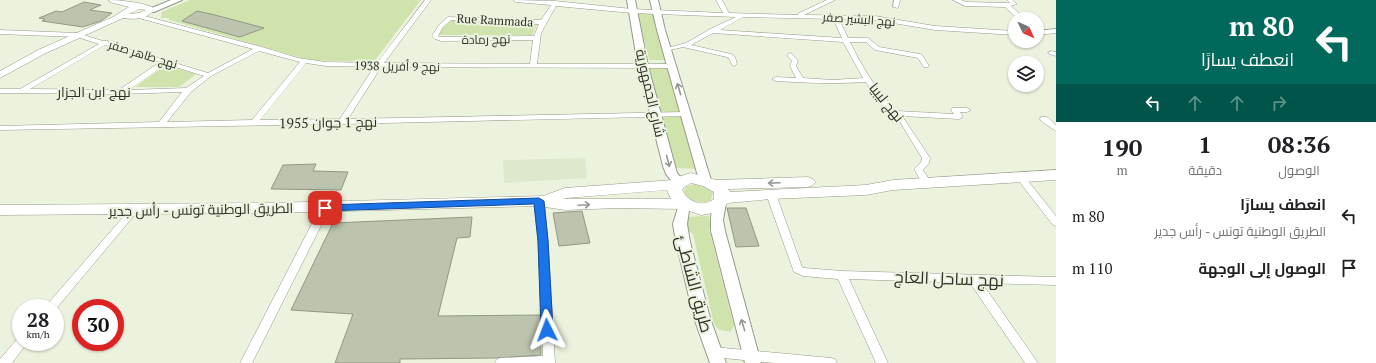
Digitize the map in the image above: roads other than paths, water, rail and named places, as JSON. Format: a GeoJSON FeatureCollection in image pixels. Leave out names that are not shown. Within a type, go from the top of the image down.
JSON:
{"type":"FeatureCollection","features":[{"type":"Feature","properties":{"kind":"main road"},"geometry":{"type":"LineString","coordinates":[[114,1],[146,9]]}},
{"type":"Feature","properties":{"kind":"main road"},"geometry":{"type":"LineString","coordinates":[[114,1],[130,14]]}},
{"type":"Feature","properties":{"kind":"main road"},"geometry":{"type":"LineString","coordinates":[[0,75],[41,52],[130,14],[146,9]]}},
{"type":"Feature","properties":{"kind":"main road"},"geometry":{"type":"LineString","coordinates":[[130,14],[146,9]]}},
{"type":"Feature","properties":{"kind":"main road"},"geometry":{"type":"LineString","coordinates":[[0,81],[81,36]]}},
{"type":"Feature","properties":{"kind":"main road"},"geometry":{"type":"LineString","coordinates":[[882,186],[861,182],[830,181],[710,182],[691,178],[678,184],[674,190],[675,194],[684,204],[696,208],[708,209],[721,201],[771,194],[866,190],[882,186],[1056,175]]}},
{"type":"Feature","properties":{"kind":"main road"},"geometry":{"type":"LineString","coordinates":[[710,182],[722,193],[721,201]]}},
{"type":"Feature","properties":{"kind":"main road","name":"الطريق الوطنية تونس - رأس جدير"},"geometry":{"type":"LineString","coordinates":[[542,201],[565,193],[678,184]]}},
{"type":"Feature","properties":{"kind":"main road","name":"الطريق الوطنية تونس - رأس جدير"},"geometry":{"type":"LineString","coordinates":[[0,210],[325,208],[542,201],[565,205],[618,203],[684,204]]}},
{"type":"Feature","properties":{"kind":"street"},"geometry":{"type":"LineString","coordinates":[[146,9],[166,0]]}},
{"type":"Feature","properties":{"kind":"street"},"geometry":{"type":"LineString","coordinates":[[146,9],[178,0]]}},
{"type":"Feature","properties":{"kind":"street"},"geometry":{"type":"LineString","coordinates":[[342,122],[379,65],[428,0]]}},
{"type":"Feature","properties":{"kind":"street","name":"نهج البشير صفر"},"geometry":{"type":"LineString","coordinates":[[516,0],[547,1],[632,11],[880,18],[939,29],[1008,33]]}},
{"type":"Feature","properties":{"kind":"street","name":"شارع الجمهورية"},"geometry":{"type":"LineString","coordinates":[[631,0],[643,66],[655,114],[670,170],[678,184]]}},
{"type":"Feature","properties":{"kind":"street","name":"شارع الجمهورية"},"geometry":{"type":"LineString","coordinates":[[654,0],[666,49],[685,114],[710,182]]}},
{"type":"Feature","properties":{"kind":"street"},"geometry":{"type":"LineString","coordinates":[[719,0],[727,14]]}},
{"type":"Feature","properties":{"kind":"street"},"geometry":{"type":"LineString","coordinates":[[796,16],[813,10],[832,0]]}},
{"type":"Feature","properties":{"kind":"street"},"geometry":{"type":"LineString","coordinates":[[896,7],[897,0]]}},
{"type":"Feature","properties":{"kind":"street"},"geometry":{"type":"LineString","coordinates":[[956,0],[963,4],[1006,6],[1014,4],[1010,0]]}},
{"type":"Feature","properties":{"kind":"street"},"geometry":{"type":"LineString","coordinates":[[533,66],[536,38],[542,22],[555,3]]}},
{"type":"Feature","properties":{"kind":"street"},"geometry":{"type":"LineString","coordinates":[[1006,6],[1013,12]]}},
{"type":"Feature","properties":{"kind":"street"},"geometry":{"type":"LineString","coordinates":[[146,9],[157,20]]}},
{"type":"Feature","properties":{"kind":"street"},"geometry":{"type":"LineString","coordinates":[[813,10],[825,17]]}},
{"type":"Feature","properties":{"kind":"street","name":"نهج 9 أفريل 1938"},"geometry":{"type":"LineString","coordinates":[[130,14],[260,48],[304,62],[345,66],[672,66]]}},
{"type":"Feature","properties":{"kind":"street"},"geometry":{"type":"LineString","coordinates":[[666,49],[683,45],[742,15]]}},
{"type":"Feature","properties":{"kind":"street","name":"نهج ليبيا"},"geometry":{"type":"LineString","coordinates":[[835,16],[846,40],[868,80],[883,101],[896,113],[926,158],[925,163],[918,169],[927,184]]}},
{"type":"Feature","properties":{"kind":"street","name":"Rue Rammada"},"geometry":{"type":"LineString","coordinates":[[437,38],[435,35],[450,18],[542,22]]}},
{"type":"Feature","properties":{"kind":"street"},"geometry":{"type":"LineString","coordinates":[[710,31],[846,40],[868,40],[877,49],[920,56],[926,66]]}},
{"type":"Feature","properties":{"kind":"street","name":"نهج طاهر صفر"},"geometry":{"type":"LineString","coordinates":[[0,32],[81,36],[106,42],[209,75]]}},
{"type":"Feature","properties":{"kind":"street"},"geometry":{"type":"LineString","coordinates":[[1044,32],[1055,32]]}},
{"type":"Feature","properties":{"kind":"street","name":"نهج رمادة"},"geometry":{"type":"LineString","coordinates":[[437,38],[536,38]]}},
{"type":"Feature","properties":{"kind":"street"},"geometry":{"type":"LineString","coordinates":[[22,91],[106,42]]}},
{"type":"Feature","properties":{"kind":"street"},"geometry":{"type":"LineString","coordinates":[[683,45],[729,55],[732,57],[734,64]]}},
{"type":"Feature","properties":{"kind":"street"},"geometry":{"type":"LineString","coordinates":[[162,124],[188,90],[209,75],[260,48]]}},
{"type":"Feature","properties":{"kind":"street"},"geometry":{"type":"LineString","coordinates":[[790,55],[795,61],[793,66],[800,80]]}},
{"type":"Feature","properties":{"kind":"street"},"geometry":{"type":"LineString","coordinates":[[121,92],[166,61]]}},
{"type":"Feature","properties":{"kind":"street"},"geometry":{"type":"LineString","coordinates":[[254,123],[304,62]]}},
{"type":"Feature","properties":{"kind":"street"},"geometry":{"type":"LineString","coordinates":[[776,79],[833,82],[868,80]]}},
{"type":"Feature","properties":{"kind":"street","name":"نهج ابن الجزار"},"geometry":{"type":"LineString","coordinates":[[0,91],[121,92],[188,90]]}},
{"type":"Feature","properties":{"kind":"street"},"geometry":{"type":"LineString","coordinates":[[896,113],[959,117],[955,110],[967,110]]}},
{"type":"Feature","properties":{"kind":"street","name":"نهج 1 جوان 1955"},"geometry":{"type":"LineString","coordinates":[[0,128],[81,128],[162,124],[342,122],[685,114]]}},
{"type":"Feature","properties":{"kind":"street"},"geometry":{"type":"LineString","coordinates":[[1044,119],[1056,128]]}},
{"type":"Feature","properties":{"kind":"street"},"geometry":{"type":"LineString","coordinates":[[1021,178],[1056,223]]}},
{"type":"Feature","properties":{"kind":"street","name":"نهج ساحل العاج"},"geometry":{"type":"LineString","coordinates":[[771,194],[798,269],[803,272],[842,275],[1056,281]]}},
{"type":"Feature","properties":{"kind":"street"},"geometry":{"type":"LineString","coordinates":[[501,363],[549,362],[542,201]]}},
{"type":"Feature","properties":{"kind":"street"},"geometry":{"type":"LineString","coordinates":[[721,201],[717,220],[718,231],[753,359]]}},
{"type":"Feature","properties":{"kind":"street","name":"طريق الشاطئ"},"geometry":{"type":"LineString","coordinates":[[684,204],[680,224],[683,242],[702,318],[715,357]]}},
{"type":"Feature","properties":{"kind":"street"},"geometry":{"type":"LineString","coordinates":[[246,363],[325,208]]}},
{"type":"Feature","properties":{"kind":"street"},"geometry":{"type":"LineString","coordinates":[[58,299],[134,210]]}},
{"type":"Feature","properties":{"kind":"street"},"geometry":{"type":"LineString","coordinates":[[842,275],[882,363]]}},
{"type":"Feature","properties":{"kind":"street"},"geometry":{"type":"LineString","coordinates":[[973,279],[1032,363]]}},
{"type":"Feature","properties":{"kind":"street"},"geometry":{"type":"LineString","coordinates":[[4,363],[14,351]]}},
{"type":"Feature","properties":{"kind":"street"},"geometry":{"type":"LineString","coordinates":[[715,357],[831,363]]}}]}
